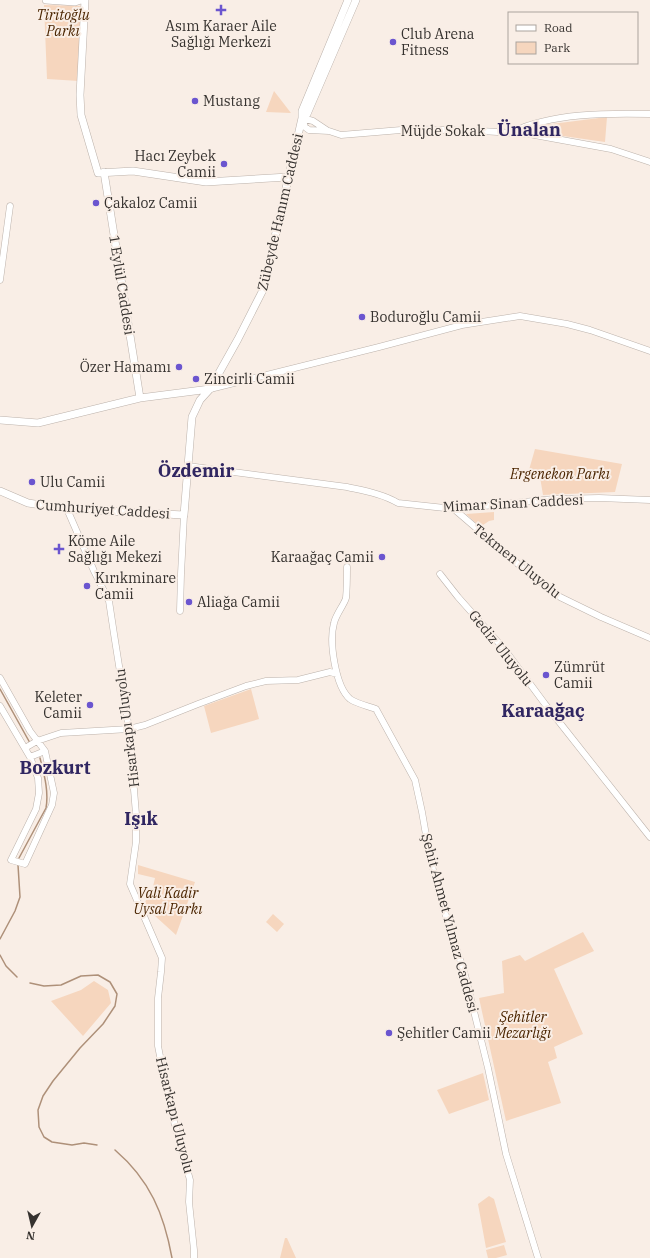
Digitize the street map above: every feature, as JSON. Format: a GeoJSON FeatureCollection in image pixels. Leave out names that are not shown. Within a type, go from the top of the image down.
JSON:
{"type":"FeatureCollection","features":[{"type":"Feature","properties":{"kind":"main road"},"geometry":{"type":"LineString","coordinates":[[46,0],[75,2],[81,0]]}},
{"type":"Feature","properties":{"kind":"main road","name":"1 Eylül Caddesi"},"geometry":{"type":"LineString","coordinates":[[85,0],[80,95],[81,115],[101,173],[140,398]]}},
{"type":"Feature","properties":{"kind":"main road","name":"Zübeyde Hanım Caddesi"},"geometry":{"type":"LineString","coordinates":[[184,515],[192,417],[200,400],[210,389],[238,339],[265,286],[302,118],[302,111],[348,0]]}},
{"type":"Feature","properties":{"kind":"main road","name":"Zübeyde Hanım Caddesi"},"geometry":{"type":"LineString","coordinates":[[302,118],[307,114],[356,0]]}},
{"type":"Feature","properties":{"kind":"main road"},"geometry":{"type":"LineString","coordinates":[[101,173],[133,172],[206,182],[288,177]]}},
{"type":"Feature","properties":{"kind":"main road"},"geometry":{"type":"LineString","coordinates":[[0,420],[38,423],[140,398],[210,389]]}},
{"type":"Feature","properties":{"kind":"main road","name":"Cumhuriyet Caddesi"},"geometry":{"type":"LineString","coordinates":[[0,491],[28,503],[67,509],[184,515]]}},
{"type":"Feature","properties":{"kind":"street","name":"Müjde Sokak"},"geometry":{"type":"LineString","coordinates":[[302,118],[305,127],[309,130],[341,135],[413,129],[512,132],[525,126],[568,117],[599,114],[650,114]]}},
{"type":"Feature","properties":{"kind":"street"},"geometry":{"type":"LineString","coordinates":[[302,118],[313,122],[329,132]]}},
{"type":"Feature","properties":{"kind":"street"},"geometry":{"type":"LineString","coordinates":[[512,132],[551,137],[611,149],[650,162]]}},
{"type":"Feature","properties":{"kind":"street"},"geometry":{"type":"LineString","coordinates":[[0,280],[10,206]]}},
{"type":"Feature","properties":{"kind":"street"},"geometry":{"type":"LineString","coordinates":[[210,389],[369,350],[462,325],[520,316],[568,324],[650,351]]}},
{"type":"Feature","properties":{"kind":"street","name":"Mimar Sinan Caddesi"},"geometry":{"type":"LineString","coordinates":[[188,466],[347,487],[369,492],[391,499],[398,503],[454,509],[554,499],[599,498],[650,500]]}},
{"type":"Feature","properties":{"kind":"street","name":"Hisarkapı Uluyolu"},"geometry":{"type":"LineString","coordinates":[[67,509],[109,601],[120,665],[129,729],[136,814],[136,842],[130,884],[162,958],[158,998],[158,1046],[170,1107],[190,1180],[189,1202],[194,1258]]}},
{"type":"Feature","properties":{"kind":"street","name":"Tekmen Uluyolu"},"geometry":{"type":"LineString","coordinates":[[454,509],[518,564],[560,597],[601,617],[650,638]]}},
{"type":"Feature","properties":{"kind":"street"},"geometry":{"type":"LineString","coordinates":[[180,611],[180,574],[184,515]]}},
{"type":"Feature","properties":{"kind":"street","name":"Şehit Ahmet Yılmaz Caddesi"},"geometry":{"type":"LineString","coordinates":[[347,567],[346,600],[338,610],[332,630],[337,674],[348,696],[352,700],[376,709],[416,780],[430,858],[439,894],[465,974],[488,1068],[506,1154],[538,1258]]}},
{"type":"Feature","properties":{"kind":"street","name":"Gediz Uluyolu"},"geometry":{"type":"LineString","coordinates":[[440,574],[458,597],[505,650],[545,704],[650,837]]}},
{"type":"Feature","properties":{"kind":"street"},"geometry":{"type":"LineString","coordinates":[[25,748],[37,741],[62,734],[129,729],[145,725],[239,689],[266,681],[298,680],[330,672],[337,674]]}},
{"type":"Feature","properties":{"kind":"street"},"geometry":{"type":"LineString","coordinates":[[0,678],[30,732],[45,751],[54,793],[52,805],[25,864],[11,860],[36,809],[39,793],[38,778],[30,757],[0,706]]}},
{"type":"Feature","properties":{"kind":"street"},"geometry":{"type":"LineString","coordinates":[[30,757],[45,751]]}},
{"type":"Feature","properties":{"kind":"green space","name":"Tiritoğlu Parkı"},"geometry":{"type":"Polygon","coordinates":[[[44,5],[81,6],[79,81],[47,79],[44,5]]]}},
{"type":"Feature","properties":{"kind":"green space"},"geometry":{"type":"Polygon","coordinates":[[[274,91],[291,113],[266,112],[274,91]]]}},
{"type":"Feature","properties":{"kind":"green space"},"geometry":{"type":"Polygon","coordinates":[[[607,117],[605,142],[535,132],[536,126],[607,117]]]}},
{"type":"Feature","properties":{"kind":"green space","name":"Ergenekon Parkı"},"geometry":{"type":"Polygon","coordinates":[[[535,449],[622,464],[615,492],[543,495],[540,477],[527,477],[535,449]]]}},
{"type":"Feature","properties":{"kind":"green space"},"geometry":{"type":"Polygon","coordinates":[[[494,512],[494,520],[489,521],[480,527],[466,514],[494,512]]]}},
{"type":"Feature","properties":{"kind":"green space"},"geometry":{"type":"Polygon","coordinates":[[[251,689],[259,719],[211,733],[204,706],[251,689]]]}},
{"type":"Feature","properties":{"kind":"green space","name":"Vali Kadir Uysal Parkı"},"geometry":{"type":"Polygon","coordinates":[[[138,865],[195,882],[176,935],[143,905],[152,891],[155,878],[138,874],[138,865]]]}},
{"type":"Feature","properties":{"kind":"green space"},"geometry":{"type":"Polygon","coordinates":[[[273,914],[284,924],[277,932],[266,922],[273,914]]]}},
{"type":"Feature","properties":{"kind":"green space","name":"Şehitler Mezarlığı"},"geometry":{"type":"Polygon","coordinates":[[[583,932],[594,951],[554,969],[583,1034],[554,1047],[557,1058],[548,1062],[561,1103],[506,1121],[479,998],[504,993],[502,961],[520,955],[525,961],[583,932]]]}},
{"type":"Feature","properties":{"kind":"green space"},"geometry":{"type":"Polygon","coordinates":[[[94,981],[108,990],[111,1003],[83,1036],[51,1001],[81,990],[94,981]]]}},
{"type":"Feature","properties":{"kind":"green space"},"geometry":{"type":"Polygon","coordinates":[[[483,1073],[489,1100],[449,1114],[437,1090],[483,1073]]]}},
{"type":"Feature","properties":{"kind":"green space"},"geometry":{"type":"Polygon","coordinates":[[[489,1196],[494,1199],[506,1242],[486,1248],[478,1204],[489,1196]]]}},
{"type":"Feature","properties":{"kind":"green space"},"geometry":{"type":"Polygon","coordinates":[[[285,1238],[287,1238],[296,1258],[280,1258],[285,1238]]]}},
{"type":"Feature","properties":{"kind":"green space"},"geometry":{"type":"Polygon","coordinates":[[[504,1245],[507,1255],[496,1258],[488,1258],[486,1250],[504,1245]]]}},
{"type":"Feature","properties":{"kind":"waterway"},"geometry":{"type":"LineString","coordinates":[[0,689],[30,743]]}},
{"type":"Feature","properties":{"kind":"waterway"},"geometry":{"type":"LineString","coordinates":[[19,858],[46,808],[46,789],[40,758]]}},
{"type":"Feature","properties":{"kind":"waterway"},"geometry":{"type":"LineString","coordinates":[[0,939],[15,911],[20,897],[18,865]]}},
{"type":"Feature","properties":{"kind":"waterway"},"geometry":{"type":"LineString","coordinates":[[0,955],[6,966],[17,977]]}},
{"type":"Feature","properties":{"kind":"waterway"},"geometry":{"type":"LineString","coordinates":[[30,983],[44,986],[61,985],[81,976],[98,975],[110,982],[117,994],[115,1006],[103,1024],[80,1048],[53,1081],[43,1096],[38,1110],[39,1127],[44,1137],[52,1142],[72,1145],[84,1143],[97,1145]]}},
{"type":"Feature","properties":{"kind":"waterway"},"geometry":{"type":"LineString","coordinates":[[115,1150],[138,1173],[154,1199],[165,1227],[172,1258]]}},
{"type":"Feature","properties":{"kind":"place","name":"Asım Karaer Aile Sağlığı Merkezi"},"geometry":{"type":"Point","coordinates":[221,10]}},
{"type":"Feature","properties":{"kind":"place","name":"Club Arena Fitness"},"geometry":{"type":"Point","coordinates":[393,42]}},
{"type":"Feature","properties":{"kind":"place","name":"Mustang"},"geometry":{"type":"Point","coordinates":[195,101]}},
{"type":"Feature","properties":{"kind":"place","name":"Hacı Zeybek Camii"},"geometry":{"type":"Point","coordinates":[224,164]}},
{"type":"Feature","properties":{"kind":"place","name":"Çakaloz Camii"},"geometry":{"type":"Point","coordinates":[96,203]}},
{"type":"Feature","properties":{"kind":"place","name":"Boduroğlu Camii"},"geometry":{"type":"Point","coordinates":[362,317]}},
{"type":"Feature","properties":{"kind":"place","name":"Özer Hamamı"},"geometry":{"type":"Point","coordinates":[179,367]}},
{"type":"Feature","properties":{"kind":"place","name":"Zincirli Camii"},"geometry":{"type":"Point","coordinates":[196,379]}},
{"type":"Feature","properties":{"kind":"place","name":"Ulu Camii"},"geometry":{"type":"Point","coordinates":[32,482]}},
{"type":"Feature","properties":{"kind":"place","name":"Köme Aile Sağlığı Mekezi"},"geometry":{"type":"Point","coordinates":[59,549]}},
{"type":"Feature","properties":{"kind":"place","name":"Karaağaç Camii"},"geometry":{"type":"Point","coordinates":[382,557]}},
{"type":"Feature","properties":{"kind":"place","name":"Kırıkminare Camii"},"geometry":{"type":"Point","coordinates":[87,586]}},
{"type":"Feature","properties":{"kind":"place","name":"Aliağa Camii"},"geometry":{"type":"Point","coordinates":[189,602]}},
{"type":"Feature","properties":{"kind":"place","name":"Zümrüt Camii"},"geometry":{"type":"Point","coordinates":[546,675]}},
{"type":"Feature","properties":{"kind":"place","name":"Keleter Camii"},"geometry":{"type":"Point","coordinates":[90,705]}},
{"type":"Feature","properties":{"kind":"place","name":"Şehitler Camii"},"geometry":{"type":"Point","coordinates":[389,1033]}},
{"type":"Feature","properties":{"kind":"district","name":"Ünalan"},"geometry":{"type":"Point","coordinates":[529,129]}},
{"type":"Feature","properties":{"kind":"district","name":"Özdemir"},"geometry":{"type":"Point","coordinates":[196,470]}},
{"type":"Feature","properties":{"kind":"district","name":"Karaağaç"},"geometry":{"type":"Point","coordinates":[543,710]}},
{"type":"Feature","properties":{"kind":"district","name":"Bozkurt"},"geometry":{"type":"Point","coordinates":[55,767]}},
{"type":"Feature","properties":{"kind":"district","name":"Işık"},"geometry":{"type":"Point","coordinates":[141,818]}}]}
